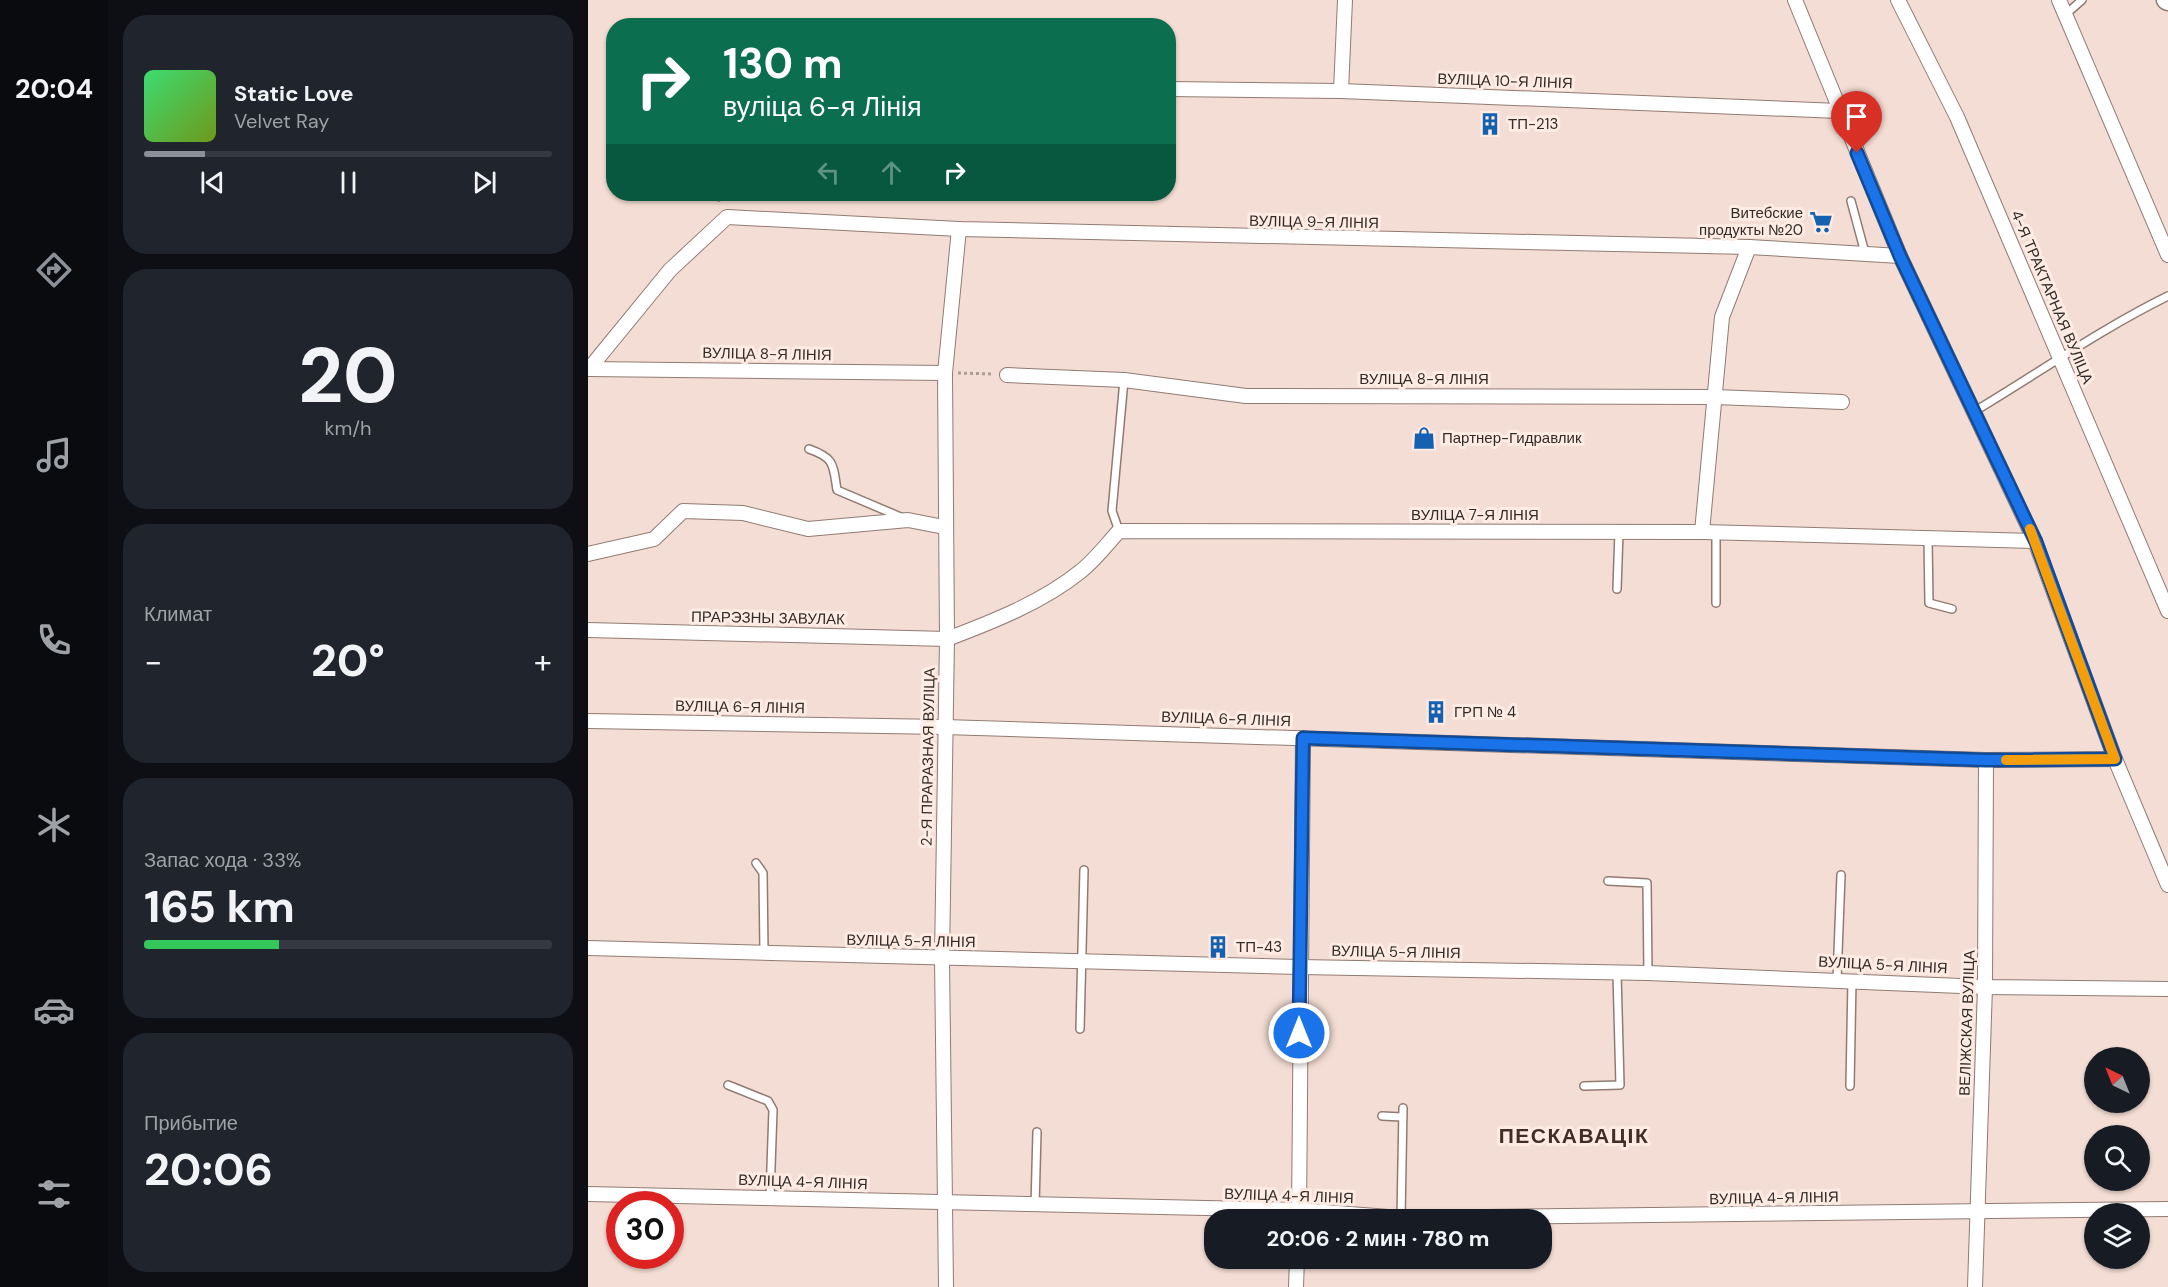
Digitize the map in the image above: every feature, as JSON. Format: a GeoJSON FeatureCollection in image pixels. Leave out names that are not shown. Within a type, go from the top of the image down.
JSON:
{"type":"FeatureCollection","features":[{"type":"Feature","properties":{"kind":"street"},"geometry":{"type":"LineString","coordinates":[[1341,91],[1345,0]]}},
{"type":"Feature","properties":{"kind":"street"},"geometry":{"type":"LineString","coordinates":[[1795,0],[1900,256],[2036,542],[2115,759],[2168,885]]}},
{"type":"Feature","properties":{"kind":"street","name":"4-Я ТРАКТАРНАЯ ВУЛІЦА"},"geometry":{"type":"LineString","coordinates":[[1898,0],[1957,117],[2168,611]]}},
{"type":"Feature","properties":{"kind":"street"},"geometry":{"type":"LineString","coordinates":[[2058,0],[2168,255]]}},
{"type":"Feature","properties":{"kind":"street","name":"ВУЛІЦА 10-Я ЛІНІЯ"},"geometry":{"type":"LineString","coordinates":[[1176,89],[1341,91],[1839,111]]}},
{"type":"Feature","properties":{"kind":"street","name":"ВУЛІЦА 9-Я ЛІНІЯ"},"geometry":{"type":"LineString","coordinates":[[589,369],[670,270],[727,217],[959,229],[1749,247],[1900,256]]}},
{"type":"Feature","properties":{"kind":"street","name":"2-Я ПРАРАЗНАЯ ВУЛІЦА"},"geometry":{"type":"LineString","coordinates":[[946,1287],[942,958],[948,639],[944,527],[945,373],[959,229]]}},
{"type":"Feature","properties":{"kind":"street"},"geometry":{"type":"LineString","coordinates":[[1702,532],[1722,317],[1749,247]]}},
{"type":"Feature","properties":{"kind":"street","name":"ВУЛІЦА 8-Я ЛІНІЯ"},"geometry":{"type":"LineString","coordinates":[[589,369],[945,373]]}},
{"type":"Feature","properties":{"kind":"street","name":"ВУЛІЦА 8-Я ЛІНІЯ"},"geometry":{"type":"LineString","coordinates":[[1007,375],[1124,380],[1246,396],[1715,397],[1842,402]]}},
{"type":"Feature","properties":{"kind":"street"},"geometry":{"type":"LineString","coordinates":[[588,554],[654,538],[683,511],[743,513],[808,529],[908,520],[944,527]]}},
{"type":"Feature","properties":{"kind":"street"},"geometry":{"type":"LineString","coordinates":[[948,639],[983,626],[1052,590],[1081,571],[1119,531]]}},
{"type":"Feature","properties":{"kind":"street","name":"ВУЛІЦА 7-Я ЛІНІЯ"},"geometry":{"type":"LineString","coordinates":[[1119,531],[1702,532],[2036,542]]}},
{"type":"Feature","properties":{"kind":"street","name":"ПРАРЭЗНЫ ЗАВУЛАК"},"geometry":{"type":"LineString","coordinates":[[588,630],[948,639]]}},
{"type":"Feature","properties":{"kind":"street","name":"ВУЛІЦА 6-Я ЛІНІЯ"},"geometry":{"type":"LineString","coordinates":[[588,721],[945,727],[1986,760],[2115,759]]}},
{"type":"Feature","properties":{"kind":"street"},"geometry":{"type":"LineString","coordinates":[[1299,1209],[1299,967],[1303,738]]}},
{"type":"Feature","properties":{"kind":"street","name":"ВЕЛІЖСКАЯ ВУЛІЦА"},"geometry":{"type":"LineString","coordinates":[[1975,1287],[1985,987],[1986,760]]}},
{"type":"Feature","properties":{"kind":"street","name":"ВУЛІЦА 5-Я ЛІНІЯ"},"geometry":{"type":"LineString","coordinates":[[588,948],[1299,967],[1647,973],[1837,979],[1985,987],[2168,989]]}},
{"type":"Feature","properties":{"kind":"street","name":"ВУЛІЦА 4-Я ЛІНІЯ"},"geometry":{"type":"LineString","coordinates":[[588,1194],[770,1196],[1204,1212]]}},
{"type":"Feature","properties":{"kind":"street","name":"ВУЛІЦА 4-Я ЛІНІЯ"},"geometry":{"type":"LineString","coordinates":[[1552,1217],[2168,1209]]}},
{"type":"Feature","properties":{"kind":"street"},"geometry":{"type":"LineString","coordinates":[[1296,1287],[1297,1269]]}},
{"type":"Feature","properties":{"kind":"lane"},"geometry":{"type":"LineString","coordinates":[[2065,15],[2082,0]]}},
{"type":"Feature","properties":{"kind":"lane"},"geometry":{"type":"LineString","coordinates":[[1851,201],[1865,253]]}},
{"type":"Feature","properties":{"kind":"lane"},"geometry":{"type":"LineString","coordinates":[[1975,411],[2060,360],[2080,344],[2168,296]]}},
{"type":"Feature","properties":{"kind":"lane"},"geometry":{"type":"LineString","coordinates":[[1119,531],[1112,511],[1124,380]]}},
{"type":"Feature","properties":{"kind":"lane"},"geometry":{"type":"LineString","coordinates":[[809,449],[824,454],[832,461],[837,490],[908,520]]}},
{"type":"Feature","properties":{"kind":"lane"},"geometry":{"type":"LineString","coordinates":[[1617,589],[1618,532]]}},
{"type":"Feature","properties":{"kind":"lane"},"geometry":{"type":"LineString","coordinates":[[1716,533],[1716,603]]}},
{"type":"Feature","properties":{"kind":"lane"},"geometry":{"type":"LineString","coordinates":[[1928,538],[1929,603],[1952,609]]}},
{"type":"Feature","properties":{"kind":"lane"},"geometry":{"type":"LineString","coordinates":[[756,862],[763,873],[764,953]]}},
{"type":"Feature","properties":{"kind":"lane"},"geometry":{"type":"LineString","coordinates":[[1080,1029],[1084,870]]}},
{"type":"Feature","properties":{"kind":"lane"},"geometry":{"type":"LineString","coordinates":[[1837,979],[1841,875]]}},
{"type":"Feature","properties":{"kind":"lane"},"geometry":{"type":"LineString","coordinates":[[1608,881],[1647,883],[1647,973]]}},
{"type":"Feature","properties":{"kind":"lane"},"geometry":{"type":"LineString","coordinates":[[1584,1086],[1620,1085],[1617,973]]}},
{"type":"Feature","properties":{"kind":"lane"},"geometry":{"type":"LineString","coordinates":[[1850,1086],[1852,980]]}},
{"type":"Feature","properties":{"kind":"lane"},"geometry":{"type":"LineString","coordinates":[[728,1085],[768,1101],[773,1110],[770,1196]]}},
{"type":"Feature","properties":{"kind":"lane"},"geometry":{"type":"LineString","coordinates":[[1382,1116],[1403,1112],[1401,1209]]}},
{"type":"Feature","properties":{"kind":"lane"},"geometry":{"type":"LineString","coordinates":[[1035,1206],[1036,1132]]}},
{"type":"Feature","properties":{"kind":"path"},"geometry":{"type":"LineString","coordinates":[[945,373],[1007,375]]}},
{"type":"Feature","properties":{"kind":"slow traffic"},"geometry":{"type":"LineString","coordinates":[[2006,760],[2115,759],[2030,529]]}},
{"type":"Feature","properties":{"kind":"place","name":"ТП-213"},"geometry":{"type":"Point","coordinates":[1490,124]}},
{"type":"Feature","properties":{"kind":"place","name":"Витебские продукты №20"},"geometry":{"type":"Point","coordinates":[1821,222]}},
{"type":"Feature","properties":{"kind":"place","name":"Партнер-Гидравлик"},"geometry":{"type":"Point","coordinates":[1424,438]}},
{"type":"Feature","properties":{"kind":"place","name":"ГРП № 4"},"geometry":{"type":"Point","coordinates":[1436,712]}},
{"type":"Feature","properties":{"kind":"place","name":"ТП-43"},"geometry":{"type":"Point","coordinates":[1218,947]}},
{"type":"Feature","properties":{"kind":"district","name":"ПЕСКАВАЦІК"},"geometry":{"type":"Point","coordinates":[1574,1136]}},
{"type":"Feature","properties":{"kind":"route"},"geometry":{"type":"LineString","coordinates":[[1299,1033],[1303,738],[1986,760],[2115,759],[2036,542],[1900,256],[1857,153]]}}]}
